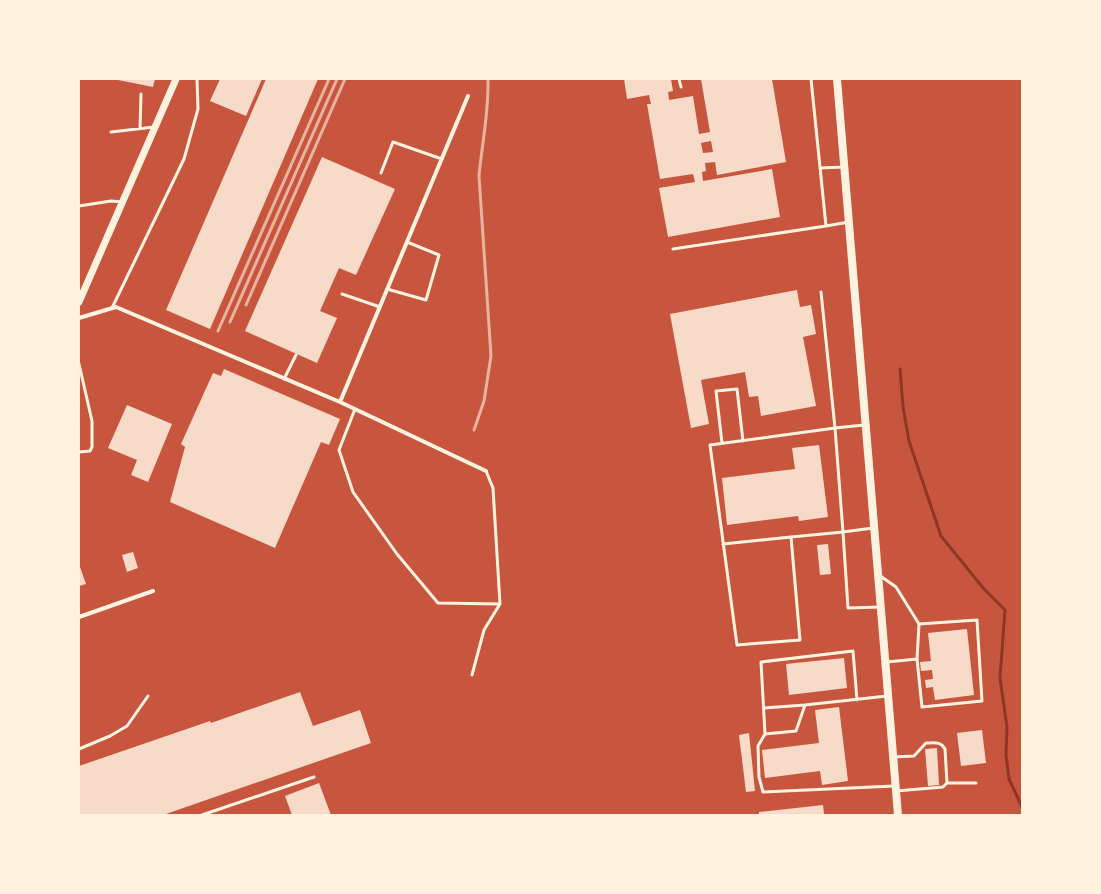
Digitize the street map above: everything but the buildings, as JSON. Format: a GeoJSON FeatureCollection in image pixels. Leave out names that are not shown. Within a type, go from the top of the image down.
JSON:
{"type":"FeatureCollection","features":[{"type":"Feature","properties":{"kind":"main road"},"geometry":{"type":"LineString","coordinates":[[837,79],[898,815]]}},
{"type":"Feature","properties":{"kind":"street"},"geometry":{"type":"LineString","coordinates":[[79,302],[176,79]]}},
{"type":"Feature","properties":{"kind":"street"},"geometry":{"type":"LineString","coordinates":[[340,402],[468,96]]}},
{"type":"Feature","properties":{"kind":"street"},"geometry":{"type":"LineString","coordinates":[[79,318],[116,307],[340,402],[486,470]]}},
{"type":"Feature","properties":{"kind":"street"},"geometry":{"type":"LineString","coordinates":[[79,617],[153,591]]}},
{"type":"Feature","properties":{"kind":"lane"},"geometry":{"type":"LineString","coordinates":[[112,308],[184,159],[198,109],[197,79]]}},
{"type":"Feature","properties":{"kind":"lane"},"geometry":{"type":"LineString","coordinates":[[680,79],[681,87]]}},
{"type":"Feature","properties":{"kind":"lane"},"geometry":{"type":"LineString","coordinates":[[811,79],[826,226]]}},
{"type":"Feature","properties":{"kind":"lane"},"geometry":{"type":"LineString","coordinates":[[140,129],[141,94]]}},
{"type":"Feature","properties":{"kind":"lane"},"geometry":{"type":"LineString","coordinates":[[111,132],[156,127]]}},
{"type":"Feature","properties":{"kind":"lane"},"geometry":{"type":"LineString","coordinates":[[381,173],[394,142],[442,159]]}},
{"type":"Feature","properties":{"kind":"lane"},"geometry":{"type":"LineString","coordinates":[[820,168],[844,167]]}},
{"type":"Feature","properties":{"kind":"lane"},"geometry":{"type":"LineString","coordinates":[[79,206],[111,200],[123,202]]}},
{"type":"Feature","properties":{"kind":"lane"},"geometry":{"type":"LineString","coordinates":[[673,249],[849,222]]}},
{"type":"Feature","properties":{"kind":"lane"},"geometry":{"type":"LineString","coordinates":[[387,289],[426,300],[439,255],[407,242]]}},
{"type":"Feature","properties":{"kind":"lane"},"geometry":{"type":"LineString","coordinates":[[821,292],[835,428],[848,608],[880,607]]}},
{"type":"Feature","properties":{"kind":"lane"},"geometry":{"type":"LineString","coordinates":[[342,294],[380,307]]}},
{"type":"Feature","properties":{"kind":"lane"},"geometry":{"type":"LineString","coordinates":[[284,379],[296,355]]}},
{"type":"Feature","properties":{"kind":"lane"},"geometry":{"type":"LineString","coordinates":[[79,364],[92,421],[92,447],[90,451],[79,452]]}},
{"type":"Feature","properties":{"kind":"lane"},"geometry":{"type":"LineString","coordinates":[[722,443],[716,391],[737,389],[743,440]]}},
{"type":"Feature","properties":{"kind":"lane"},"geometry":{"type":"LineString","coordinates":[[355,409],[339,450],[353,492],[397,554],[438,603],[500,604]]}},
{"type":"Feature","properties":{"kind":"lane"},"geometry":{"type":"LineString","coordinates":[[791,537],[800,640],[737,645],[710,445],[866,425]]}},
{"type":"Feature","properties":{"kind":"lane"},"geometry":{"type":"LineString","coordinates":[[472,675],[484,630],[500,604],[492,488],[486,470]]}},
{"type":"Feature","properties":{"kind":"lane"},"geometry":{"type":"LineString","coordinates":[[723,544],[874,528]]}},
{"type":"Feature","properties":{"kind":"lane"},"geometry":{"type":"LineString","coordinates":[[878,574],[896,587],[919,624],[917,659],[922,707],[982,701],[977,620],[919,624]]}},
{"type":"Feature","properties":{"kind":"lane"},"geometry":{"type":"LineString","coordinates":[[857,700],[853,651],[761,662],[765,734],[758,746],[759,778],[763,792],[937,788],[943,787],[947,783],[976,783]]}},
{"type":"Feature","properties":{"kind":"lane"},"geometry":{"type":"LineString","coordinates":[[885,662],[917,659]]}},
{"type":"Feature","properties":{"kind":"lane"},"geometry":{"type":"LineString","coordinates":[[79,749],[110,736],[127,726],[148,696]]}},
{"type":"Feature","properties":{"kind":"lane"},"geometry":{"type":"LineString","coordinates":[[764,708],[888,696]]}},
{"type":"Feature","properties":{"kind":"lane"},"geometry":{"type":"LineString","coordinates":[[765,734],[796,731],[805,705]]}},
{"type":"Feature","properties":{"kind":"lane"},"geometry":{"type":"LineString","coordinates":[[893,758],[914,756],[926,743],[943,745],[945,748],[947,783]]}},
{"type":"Feature","properties":{"kind":"lane"},"geometry":{"type":"LineString","coordinates":[[202,815],[314,777]]}},
{"type":"Feature","properties":{"kind":"waterway"},"geometry":{"type":"LineString","coordinates":[[900,369],[903,407],[909,441],[941,536],[984,589],[1005,610],[1000,678],[1007,727],[1006,755],[1009,779],[1022,807]]}},
{"type":"Feature","properties":{"kind":"railway"},"geometry":{"type":"LineString","coordinates":[[218,331],[329,79]]}},
{"type":"Feature","properties":{"kind":"railway"},"geometry":{"type":"LineString","coordinates":[[230,322],[337,79]]}},
{"type":"Feature","properties":{"kind":"railway"},"geometry":{"type":"LineString","coordinates":[[246,305],[345,79]]}},
{"type":"Feature","properties":{"kind":"railway"},"geometry":{"type":"LineString","coordinates":[[474,430],[484,401],[491,356],[479,176],[486,115],[488,79]]}}]}
